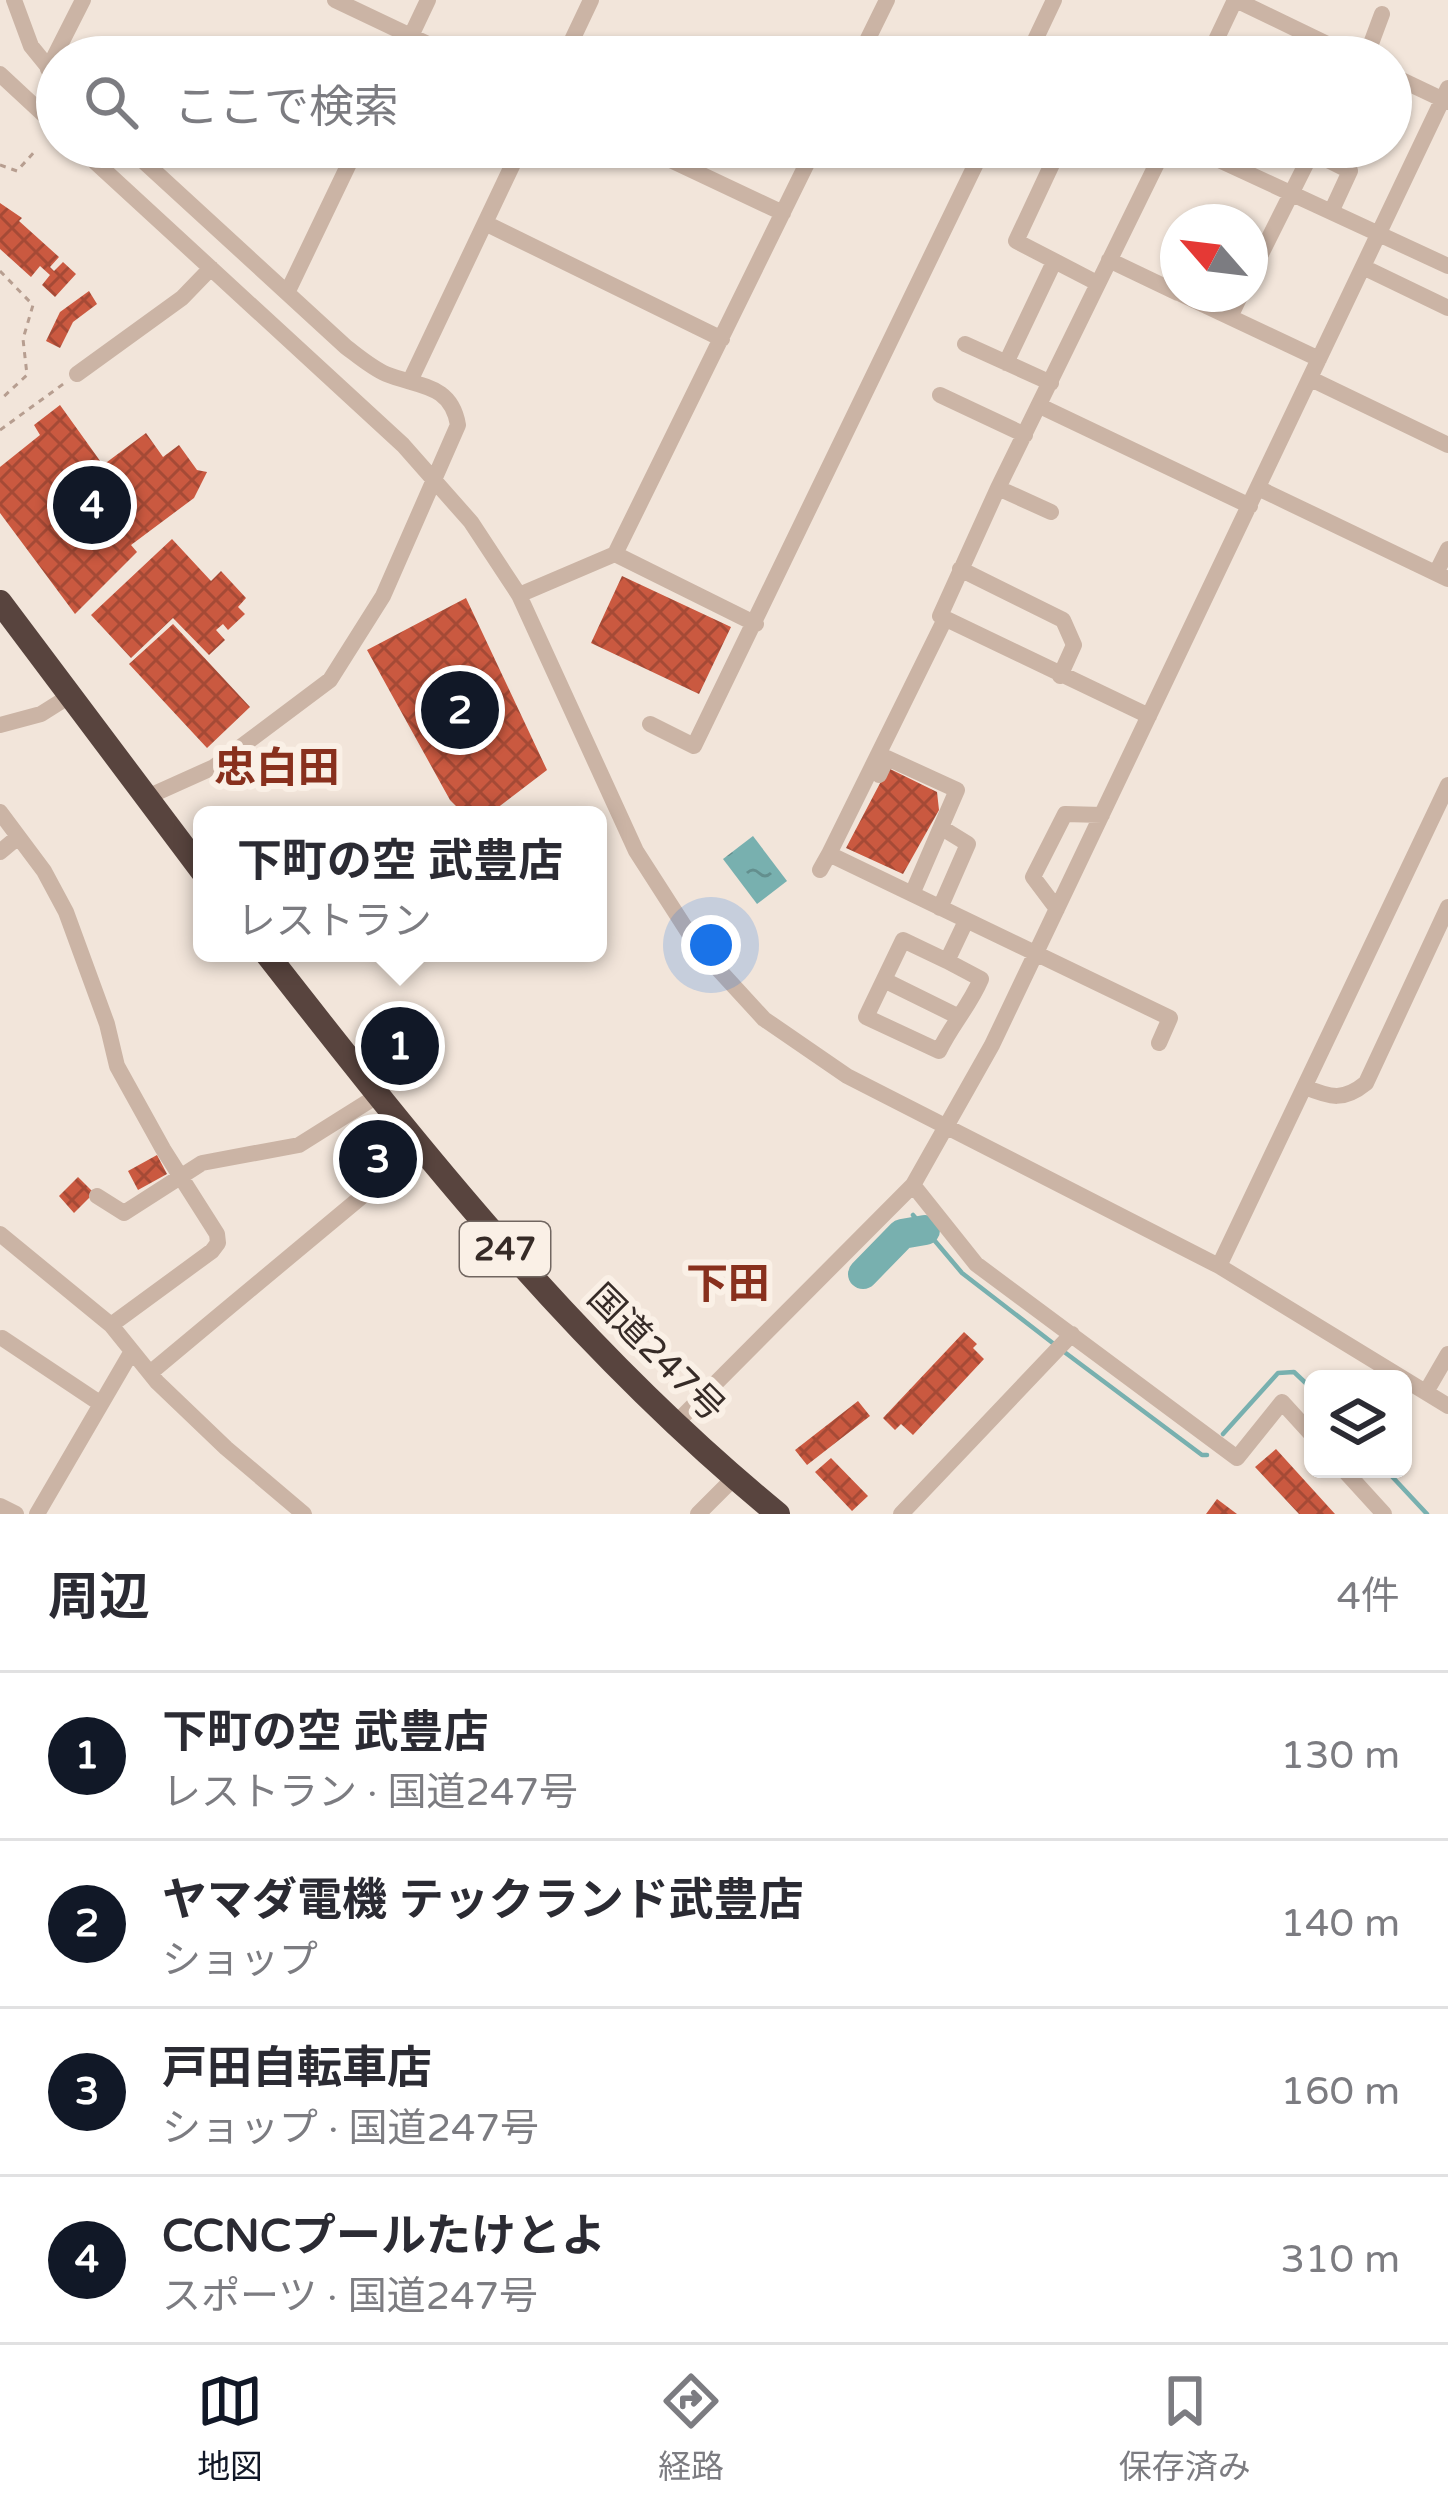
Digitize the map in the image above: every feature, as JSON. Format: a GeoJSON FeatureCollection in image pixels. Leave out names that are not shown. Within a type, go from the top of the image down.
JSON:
{"type":"FeatureCollection","features":[{"type":"Feature","properties":{"kind":"highway"},"geometry":{"type":"LineString","coordinates":[[0,602],[193,859]]}},
{"type":"Feature","properties":{"kind":"highway","name":"国道247号"},"geometry":{"type":"LineString","coordinates":[[273,962],[477,1219],[572,1323],[675,1424],[778,1514]]}},
{"type":"Feature","properties":{"kind":"street"},"geometry":{"type":"LineString","coordinates":[[14,0],[36,52]]}},
{"type":"Feature","properties":{"kind":"street"},"geometry":{"type":"LineString","coordinates":[[68,36],[83,0]]}},
{"type":"Feature","properties":{"kind":"street"},"geometry":{"type":"LineString","coordinates":[[335,0],[411,36],[428,0]]}},
{"type":"Feature","properties":{"kind":"street"},"geometry":{"type":"LineString","coordinates":[[574,36],[591,0]]}},
{"type":"Feature","properties":{"kind":"street"},"geometry":{"type":"LineString","coordinates":[[870,36],[887,0]]}},
{"type":"Feature","properties":{"kind":"street"},"geometry":{"type":"LineString","coordinates":[[1037,36],[1054,0]]}},
{"type":"Feature","properties":{"kind":"street"},"geometry":{"type":"LineString","coordinates":[[1218,36],[1236,0],[1311,36]]}},
{"type":"Feature","properties":{"kind":"street"},"geometry":{"type":"LineString","coordinates":[[1374,36],[1382,14]]}},
{"type":"Feature","properties":{"kind":"street"},"geometry":{"type":"LineString","coordinates":[[0,74],[36,107]]}},
{"type":"Feature","properties":{"kind":"street"},"geometry":{"type":"LineString","coordinates":[[1412,83],[1446,96],[1412,165]]}},
{"type":"Feature","properties":{"kind":"street"},"geometry":{"type":"LineString","coordinates":[[102,168],[436,479],[471,522],[519,595],[636,851],[697,946],[764,1019],[847,1076],[1219,1266],[1448,1406]]}},
{"type":"Feature","properties":{"kind":"street"},"geometry":{"type":"LineString","coordinates":[[145,798],[214,767],[330,680],[383,596],[458,425],[455,407],[443,395],[383,373],[346,347],[151,168]]}},
{"type":"Feature","properties":{"kind":"street"},"geometry":{"type":"LineString","coordinates":[[287,293],[348,168]]}},
{"type":"Feature","properties":{"kind":"street"},"geometry":{"type":"LineString","coordinates":[[410,381],[511,168]]}},
{"type":"Feature","properties":{"kind":"street"},"geometry":{"type":"LineString","coordinates":[[688,168],[783,214]]}},
{"type":"Feature","properties":{"kind":"street"},"geometry":{"type":"LineString","coordinates":[[519,595],[615,554],[805,168]]}},
{"type":"Feature","properties":{"kind":"street"},"geometry":{"type":"LineString","coordinates":[[650,724],[694,746],[974,168]]}},
{"type":"Feature","properties":{"kind":"street"},"geometry":{"type":"LineString","coordinates":[[1050,168],[1016,241],[1097,284]]}},
{"type":"Feature","properties":{"kind":"street"},"geometry":{"type":"LineString","coordinates":[[1149,716],[940,616],[1155,168]]}},
{"type":"Feature","properties":{"kind":"street"},"geometry":{"type":"LineString","coordinates":[[1234,168],[1448,266]]}},
{"type":"Feature","properties":{"kind":"street"},"geometry":{"type":"LineString","coordinates":[[1268,240],[1302,168]]}},
{"type":"Feature","properties":{"kind":"street"},"geometry":{"type":"LineString","coordinates":[[1331,210],[1350,171],[1345,168]]}},
{"type":"Feature","properties":{"kind":"street"},"geometry":{"type":"LineString","coordinates":[[675,1424],[913,1185],[1035,954],[1411,168]]}},
{"type":"Feature","properties":{"kind":"street"},"geometry":{"type":"LineString","coordinates":[[485,223],[722,339]]}},
{"type":"Feature","properties":{"kind":"street"},"geometry":{"type":"LineString","coordinates":[[1109,260],[1160,284]]}},
{"type":"Feature","properties":{"kind":"street"},"geometry":{"type":"LineString","coordinates":[[1006,363],[1054,262]]}},
{"type":"Feature","properties":{"kind":"street"},"geometry":{"type":"LineString","coordinates":[[1363,267],[1448,308]]}},
{"type":"Feature","properties":{"kind":"street"},"geometry":{"type":"LineString","coordinates":[[77,374],[182,298],[211,268]]}},
{"type":"Feature","properties":{"kind":"street"},"geometry":{"type":"LineString","coordinates":[[1220,312],[1318,359]]}},
{"type":"Feature","properties":{"kind":"street"},"geometry":{"type":"LineString","coordinates":[[1230,317],[1232,312]]}},
{"type":"Feature","properties":{"kind":"street"},"geometry":{"type":"LineString","coordinates":[[965,344],[1051,383]]}},
{"type":"Feature","properties":{"kind":"street"},"geometry":{"type":"LineString","coordinates":[[1311,379],[1448,446]]}},
{"type":"Feature","properties":{"kind":"street"},"geometry":{"type":"LineString","coordinates":[[940,395],[1025,435]]}},
{"type":"Feature","properties":{"kind":"street"},"geometry":{"type":"LineString","coordinates":[[1040,406],[1250,506]]}},
{"type":"Feature","properties":{"kind":"street"},"geometry":{"type":"LineString","coordinates":[[998,488],[1051,512]]}},
{"type":"Feature","properties":{"kind":"street"},"geometry":{"type":"LineString","coordinates":[[1258,488],[1442,576],[1448,550]]}},
{"type":"Feature","properties":{"kind":"street"},"geometry":{"type":"LineString","coordinates":[[615,554],[756,624]]}},
{"type":"Feature","properties":{"kind":"street"},"geometry":{"type":"LineString","coordinates":[[960,569],[1063,620],[1074,645],[1060,676]]}},
{"type":"Feature","properties":{"kind":"street"},"geometry":{"type":"LineString","coordinates":[[831,856],[945,619]]}},
{"type":"Feature","properties":{"kind":"street"},"geometry":{"type":"LineString","coordinates":[[0,725],[41,714],[68,697]]}},
{"type":"Feature","properties":{"kind":"street"},"geometry":{"type":"LineString","coordinates":[[831,856],[886,758],[957,790],[912,894]]}},
{"type":"Feature","properties":{"kind":"street"},"geometry":{"type":"LineString","coordinates":[[1219,1266],[1448,785]]}},
{"type":"Feature","properties":{"kind":"street"},"geometry":{"type":"LineString","coordinates":[[0,812],[66,912],[107,1024],[117,1066],[217,1234],[218,1243],[111,1325]]}},
{"type":"Feature","properties":{"kind":"street"},"geometry":{"type":"LineString","coordinates":[[1057,909],[1033,877],[1065,814],[1102,815]]}},
{"type":"Feature","properties":{"kind":"street"},"geometry":{"type":"LineString","coordinates":[[940,908],[968,844],[942,828]]}},
{"type":"Feature","properties":{"kind":"street"},"geometry":{"type":"LineString","coordinates":[[0,853],[19,837]]}},
{"type":"Feature","properties":{"kind":"street"},"geometry":{"type":"LineString","coordinates":[[831,856],[1170,1018],[1160,1043]]}},
{"type":"Feature","properties":{"kind":"street"},"geometry":{"type":"LineString","coordinates":[[1305,1087],[1329,1097],[1348,1097],[1366,1083],[1448,907]]}},
{"type":"Feature","properties":{"kind":"street"},"geometry":{"type":"LineString","coordinates":[[947,961],[966,921]]}},
{"type":"Feature","properties":{"kind":"street"},"geometry":{"type":"LineString","coordinates":[[903,940],[981,979],[968,1010],[957,1016],[939,1051],[866,1017],[884,980],[903,940]]}},
{"type":"Feature","properties":{"kind":"street"},"geometry":{"type":"LineString","coordinates":[[884,980],[957,1016]]}},
{"type":"Feature","properties":{"kind":"street"},"geometry":{"type":"LineString","coordinates":[[97,1196],[124,1213],[202,1163],[299,1144],[377,1096]]}},
{"type":"Feature","properties":{"kind":"street"},"geometry":{"type":"LineString","coordinates":[[150,1373],[420,1148]]}},
{"type":"Feature","properties":{"kind":"street"},"geometry":{"type":"LineString","coordinates":[[913,1185],[967,1256],[1065,1344],[1237,1458],[1282,1402],[1304,1426]]}},
{"type":"Feature","properties":{"kind":"street"},"geometry":{"type":"LineString","coordinates":[[0,1234],[111,1325],[150,1373],[226,1448],[304,1514]]}},
{"type":"Feature","properties":{"kind":"street"},"geometry":{"type":"LineString","coordinates":[[2,1338],[101,1404]]}},
{"type":"Feature","properties":{"kind":"street"},"geometry":{"type":"LineString","coordinates":[[901,1514],[1065,1344]]}},
{"type":"Feature","properties":{"kind":"street"},"geometry":{"type":"LineString","coordinates":[[37,1514],[132,1351]]}},
{"type":"Feature","properties":{"kind":"street"},"geometry":{"type":"LineString","coordinates":[[1426,1392],[1448,1354]]}},
{"type":"Feature","properties":{"kind":"street"},"geometry":{"type":"LineString","coordinates":[[698,1514],[734,1478]]}},
{"type":"Feature","properties":{"kind":"street"},"geometry":{"type":"LineString","coordinates":[[1351,1478],[1384,1514]]}},
{"type":"Feature","properties":{"kind":"street"},"geometry":{"type":"LineString","coordinates":[[0,1506],[16,1514]]}},
{"type":"Feature","properties":{"kind":"path"},"geometry":{"type":"LineString","coordinates":[[0,165],[16,171],[36,150]]}},
{"type":"Feature","properties":{"kind":"path"},"geometry":{"type":"LineString","coordinates":[[0,271],[29,297],[33,310],[23,339],[27,375],[0,400]]}},
{"type":"Feature","properties":{"kind":"path"},"geometry":{"type":"LineString","coordinates":[[0,430],[77,374]]}},
{"type":"Feature","properties":{"kind":"water"},"geometry":{"type":"Polygon","coordinates":[[[753,836],[787,881],[757,904],[723,859],[753,836]]]}},
{"type":"Feature","properties":{"kind":"building"},"geometry":{"type":"Polygon","coordinates":[[[0,203],[22,218],[19,221],[59,257],[50,267],[54,271],[63,262],[76,274],[55,297],[42,285],[50,275],[40,266],[31,277],[0,249],[0,203]]]}},
{"type":"Feature","properties":{"kind":"building"},"geometry":{"type":"Polygon","coordinates":[[[89,291],[97,304],[73,322],[60,348],[46,341],[60,312],[89,291]]]}},
{"type":"Feature","properties":{"kind":"building"},"geometry":{"type":"Polygon","coordinates":[[[60,405],[103,465],[146,433],[163,457],[179,445],[197,470],[207,472],[194,498],[131,545],[137,552],[75,614],[0,513],[0,467],[40,435],[34,425],[60,405]]]}},
{"type":"Feature","properties":{"kind":"building"},"geometry":{"type":"Polygon","coordinates":[[[172,539],[211,581],[221,571],[246,598],[238,607],[245,614],[228,630],[223,624],[216,630],[225,640],[209,655],[173,618],[131,658],[91,615],[172,539]]]}},
{"type":"Feature","properties":{"kind":"building"},"geometry":{"type":"Polygon","coordinates":[[[622,576],[731,627],[699,694],[591,643],[622,576]]]}},
{"type":"Feature","properties":{"kind":"building"},"geometry":{"type":"Polygon","coordinates":[[[466,598],[547,770],[500,806],[456,806],[367,650],[466,598]]]}},
{"type":"Feature","properties":{"kind":"building"},"geometry":{"type":"Polygon","coordinates":[[[173,624],[250,707],[207,748],[129,664],[173,624]]]}},
{"type":"Feature","properties":{"kind":"building"},"geometry":{"type":"Polygon","coordinates":[[[888,768],[937,792],[939,810],[903,874],[846,848],[888,768]]]}},
{"type":"Feature","properties":{"kind":"building"},"geometry":{"type":"Polygon","coordinates":[[[157,1155],[167,1174],[138,1190],[128,1171],[157,1155]]]}},
{"type":"Feature","properties":{"kind":"building"},"geometry":{"type":"Polygon","coordinates":[[[78,1177],[94,1193],[74,1213],[59,1196],[78,1177]]]}},
{"type":"Feature","properties":{"kind":"building"},"geometry":{"type":"Polygon","coordinates":[[[964,1332],[984,1359],[913,1435],[901,1424],[895,1430],[883,1418],[964,1332]]]}},
{"type":"Feature","properties":{"kind":"building"},"geometry":{"type":"Polygon","coordinates":[[[858,1401],[870,1416],[807,1465],[795,1450],[858,1401]]]}},
{"type":"Feature","properties":{"kind":"building"},"geometry":{"type":"Polygon","coordinates":[[[1276,1449],[1335,1514],[1299,1514],[1255,1467],[1276,1449]]]}},
{"type":"Feature","properties":{"kind":"building"},"geometry":{"type":"Polygon","coordinates":[[[831,1458],[868,1496],[852,1511],[815,1472],[831,1458]]]}},
{"type":"Feature","properties":{"kind":"building"},"geometry":{"type":"Polygon","coordinates":[[[1217,1499],[1237,1514],[1206,1514],[1217,1499]]]}},
{"type":"Feature","properties":{"kind":"waterway"},"geometry":{"type":"LineString","coordinates":[[913,1215],[962,1273],[1054,1344]]}},
{"type":"Feature","properties":{"kind":"waterway"},"geometry":{"type":"LineString","coordinates":[[863,1274],[902,1234],[925,1230]]}},
{"type":"Feature","properties":{"kind":"waterway"},"geometry":{"type":"LineString","coordinates":[[1063,1351],[1207,1455]]}},
{"type":"Feature","properties":{"kind":"waterway"},"geometry":{"type":"LineString","coordinates":[[1223,1434],[1278,1373],[1294,1372],[1304,1381]]}},
{"type":"Feature","properties":{"kind":"waterway"},"geometry":{"type":"LineString","coordinates":[[1393,1478],[1427,1514]]}},
{"type":"Feature","properties":{"kind":"place","name":"CCNCプールたけとよ"},"geometry":{"type":"Point","coordinates":[92,505]}},
{"type":"Feature","properties":{"kind":"place","name":"ヤマダ電機 テックランド武豊店"},"geometry":{"type":"Point","coordinates":[460,710]}},
{"type":"Feature","properties":{"kind":"place","name":"下町の空 武豊店"},"geometry":{"type":"Point","coordinates":[400,1046]}},
{"type":"Feature","properties":{"kind":"place","name":"戸田自転車店"},"geometry":{"type":"Point","coordinates":[378,1159]}},
{"type":"Feature","properties":{"kind":"district","name":"忠白田"},"geometry":{"type":"Point","coordinates":[277,768]}},
{"type":"Feature","properties":{"kind":"district","name":"下田"},"geometry":{"type":"Point","coordinates":[728,1284]}}]}
